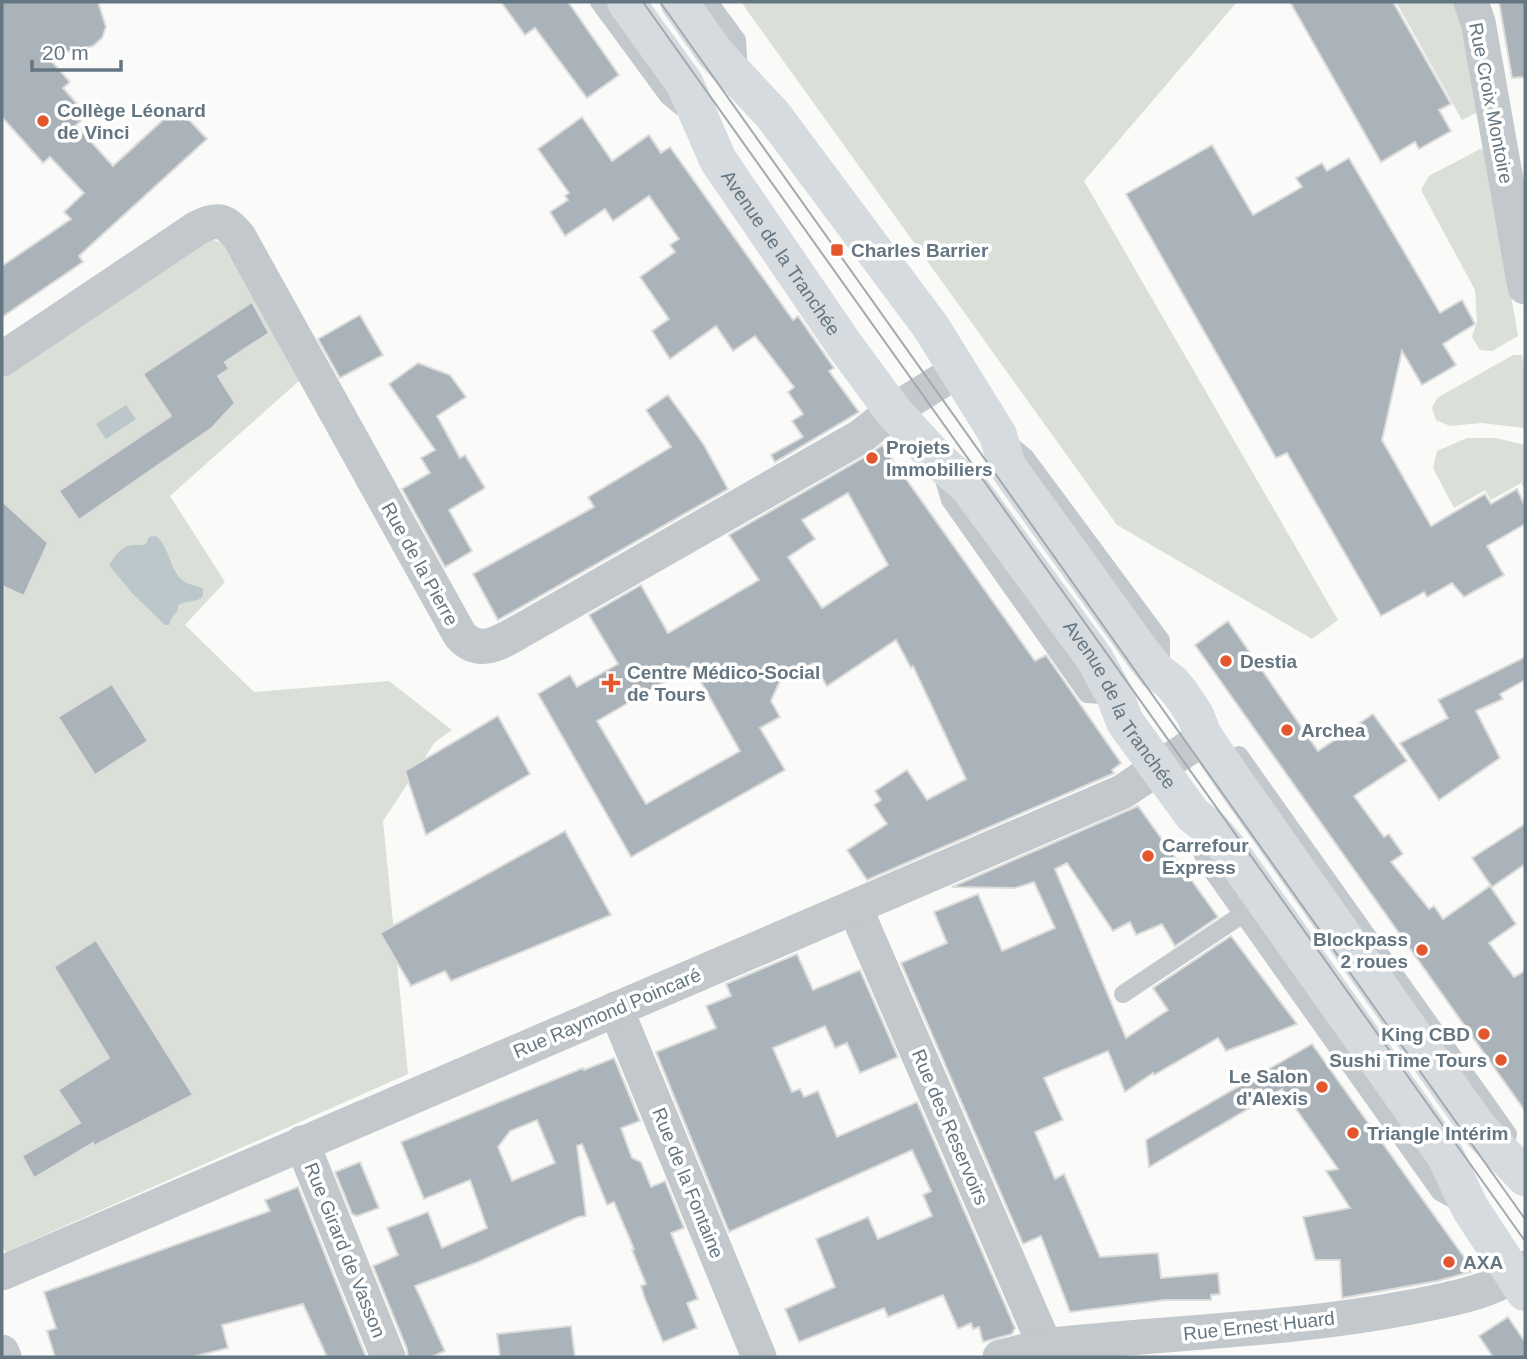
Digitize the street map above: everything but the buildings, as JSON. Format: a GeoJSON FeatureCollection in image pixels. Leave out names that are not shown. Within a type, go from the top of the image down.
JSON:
{"type":"FeatureCollection","features":[{"type":"Feature","properties":{"kind":"main road","name":"Avenue de la Tranchée"},"geometry":{"type":"LineString","coordinates":[[626,2],[685,84],[718,160],[735,187],[893,411],[938,460],[969,487],[1095,659],[1115,696],[1125,722],[1193,815],[1212,830],[1229,850],[1445,1155],[1470,1208],[1522,1279]]}},
{"type":"Feature","properties":{"kind":"main road"},"geometry":{"type":"LineString","coordinates":[[679,2],[715,53],[773,115],[931,327],[998,435],[1007,466],[1156,671],[1181,694],[1195,715],[1203,735],[1479,1129],[1514,1166]]}},
{"type":"Feature","properties":{"kind":"street","name":"Rue Croix Montoire"},"geometry":{"type":"LineString","coordinates":[[1471,2],[1478,22],[1525,287]]}},
{"type":"Feature","properties":{"kind":"street","name":"Rue de la Pierre"},"geometry":{"type":"LineString","coordinates":[[2,359],[197,228],[212,221],[228,224],[239,237],[460,635],[475,647],[496,644],[860,437],[893,411],[957,371]]}},
{"type":"Feature","properties":{"kind":"street","name":"Rue Raymond Poincaré"},"geometry":{"type":"LineString","coordinates":[[2,1273],[1122,792],[1190,747],[1203,735]]}},
{"type":"Feature","properties":{"kind":"street","name":"Rue des Reservoirs"},"geometry":{"type":"LineString","coordinates":[[855,908],[1045,1346]]}},
{"type":"Feature","properties":{"kind":"street","name":"Rue de la Fontaine"},"geometry":{"type":"LineString","coordinates":[[616,1009],[760,1357]]}},
{"type":"Feature","properties":{"kind":"street","name":"Rue Girard de Vasson"},"geometry":{"type":"LineString","coordinates":[[302,1143],[388,1357]]}},
{"type":"Feature","properties":{"kind":"street","name":"Rue Ernest Huard"},"geometry":{"type":"LineString","coordinates":[[1000,1357],[1045,1346],[1298,1325],[1467,1295],[1522,1279]]}},
{"type":"Feature","properties":{"kind":"street"},"geometry":{"type":"LineString","coordinates":[[2,1352],[4,1357]]}},
{"type":"Feature","properties":{"kind":"lane","name":"Avenue de la Tranchée"},"geometry":{"type":"LineString","coordinates":[[599,2],[668,96],[703,124]]}},
{"type":"Feature","properties":{"kind":"lane"},"geometry":{"type":"LineString","coordinates":[[709,2],[737,40],[740,66],[738,77]]}},
{"type":"Feature","properties":{"kind":"lane"},"geometry":{"type":"LineString","coordinates":[[1212,830],[1202,853],[1243,914],[1440,1192],[1470,1208]]}},
{"type":"Feature","properties":{"kind":"lane"},"geometry":{"type":"LineString","coordinates":[[1123,994],[1243,914]]}},
{"type":"Feature","properties":{"kind":"shaded area"},"geometry":{"type":"Polygon","coordinates":[[[741,2],[1237,2],[1084,181],[1338,620],[1312,639],[1117,525],[741,2]]]}},
{"type":"Feature","properties":{"kind":"shaded area"},"geometry":{"type":"Polygon","coordinates":[[[1396,2],[1455,2],[1464,30],[1480,111],[1462,120],[1396,2]]]}},
{"type":"Feature","properties":{"kind":"shaded area"},"geometry":{"type":"Polygon","coordinates":[[[1480,149],[1486,150],[1518,336],[1492,351],[1480,350],[1472,337],[1477,322],[1475,290],[1421,190],[1429,176],[1480,149]]]}},
{"type":"Feature","properties":{"kind":"shaded area"},"geometry":{"type":"Polygon","coordinates":[[[207,238],[222,243],[300,380],[170,496],[225,582],[185,625],[254,692],[389,681],[452,730],[435,742],[383,821],[408,1074],[6,1252],[2,1246],[2,378],[207,238]]]}},
{"type":"Feature","properties":{"kind":"shaded area"},"geometry":{"type":"Polygon","coordinates":[[[1513,355],[1522,355],[1525,374],[1525,428],[1481,423],[1450,426],[1436,420],[1432,408],[1437,398],[1513,355]]]}},
{"type":"Feature","properties":{"kind":"shaded area"},"geometry":{"type":"Polygon","coordinates":[[[126,405],[136,419],[106,439],[96,424],[126,405]]]}},
{"type":"Feature","properties":{"kind":"shaded area"},"geometry":{"type":"Polygon","coordinates":[[[1467,438],[1496,438],[1525,445],[1525,489],[1521,483],[1491,500],[1485,490],[1454,508],[1433,468],[1437,451],[1467,438]]]}},
{"type":"Feature","properties":{"kind":"shaded area"},"geometry":{"type":"Polygon","coordinates":[[[156,536],[182,580],[203,589],[201,598],[178,605],[169,625],[165,625],[132,593],[109,565],[124,547],[146,544],[149,537],[156,536]]]}},
{"type":"Feature","properties":{"kind":"tram line"},"geometry":{"type":"LineString","coordinates":[[643,2],[1525,1241]]}},
{"type":"Feature","properties":{"kind":"tram line"},"geometry":{"type":"LineString","coordinates":[[660,2],[1525,1219]]}},
{"type":"Feature","properties":{"kind":"place","name":"Collège Léonard de Vinci"},"geometry":{"type":"Point","coordinates":[43,121]}},
{"type":"Feature","properties":{"kind":"place","name":"Charles Barrier"},"geometry":{"type":"Point","coordinates":[837,250]}},
{"type":"Feature","properties":{"kind":"place","name":"Projets Immobiliers"},"geometry":{"type":"Point","coordinates":[872,458]}},
{"type":"Feature","properties":{"kind":"place","name":"Destia"},"geometry":{"type":"Point","coordinates":[1226,661]}},
{"type":"Feature","properties":{"kind":"place","name":"Centre Médico-Social de Tours"},"geometry":{"type":"Point","coordinates":[611,683]}},
{"type":"Feature","properties":{"kind":"place","name":"Archea"},"geometry":{"type":"Point","coordinates":[1287,730]}},
{"type":"Feature","properties":{"kind":"place","name":"Carrefour Express"},"geometry":{"type":"Point","coordinates":[1148,856]}},
{"type":"Feature","properties":{"kind":"place","name":"Blockpass 2 roues"},"geometry":{"type":"Point","coordinates":[1422,950]}},
{"type":"Feature","properties":{"kind":"place","name":"King CBD"},"geometry":{"type":"Point","coordinates":[1484,1034]}},
{"type":"Feature","properties":{"kind":"place","name":"Sushi Time Tours"},"geometry":{"type":"Point","coordinates":[1501,1060]}},
{"type":"Feature","properties":{"kind":"place","name":"Le Salon d'Alexis"},"geometry":{"type":"Point","coordinates":[1322,1087]}},
{"type":"Feature","properties":{"kind":"place","name":"Triangle Intérim"},"geometry":{"type":"Point","coordinates":[1353,1133]}},
{"type":"Feature","properties":{"kind":"place","name":"AXA"},"geometry":{"type":"Point","coordinates":[1449,1262]}}]}
